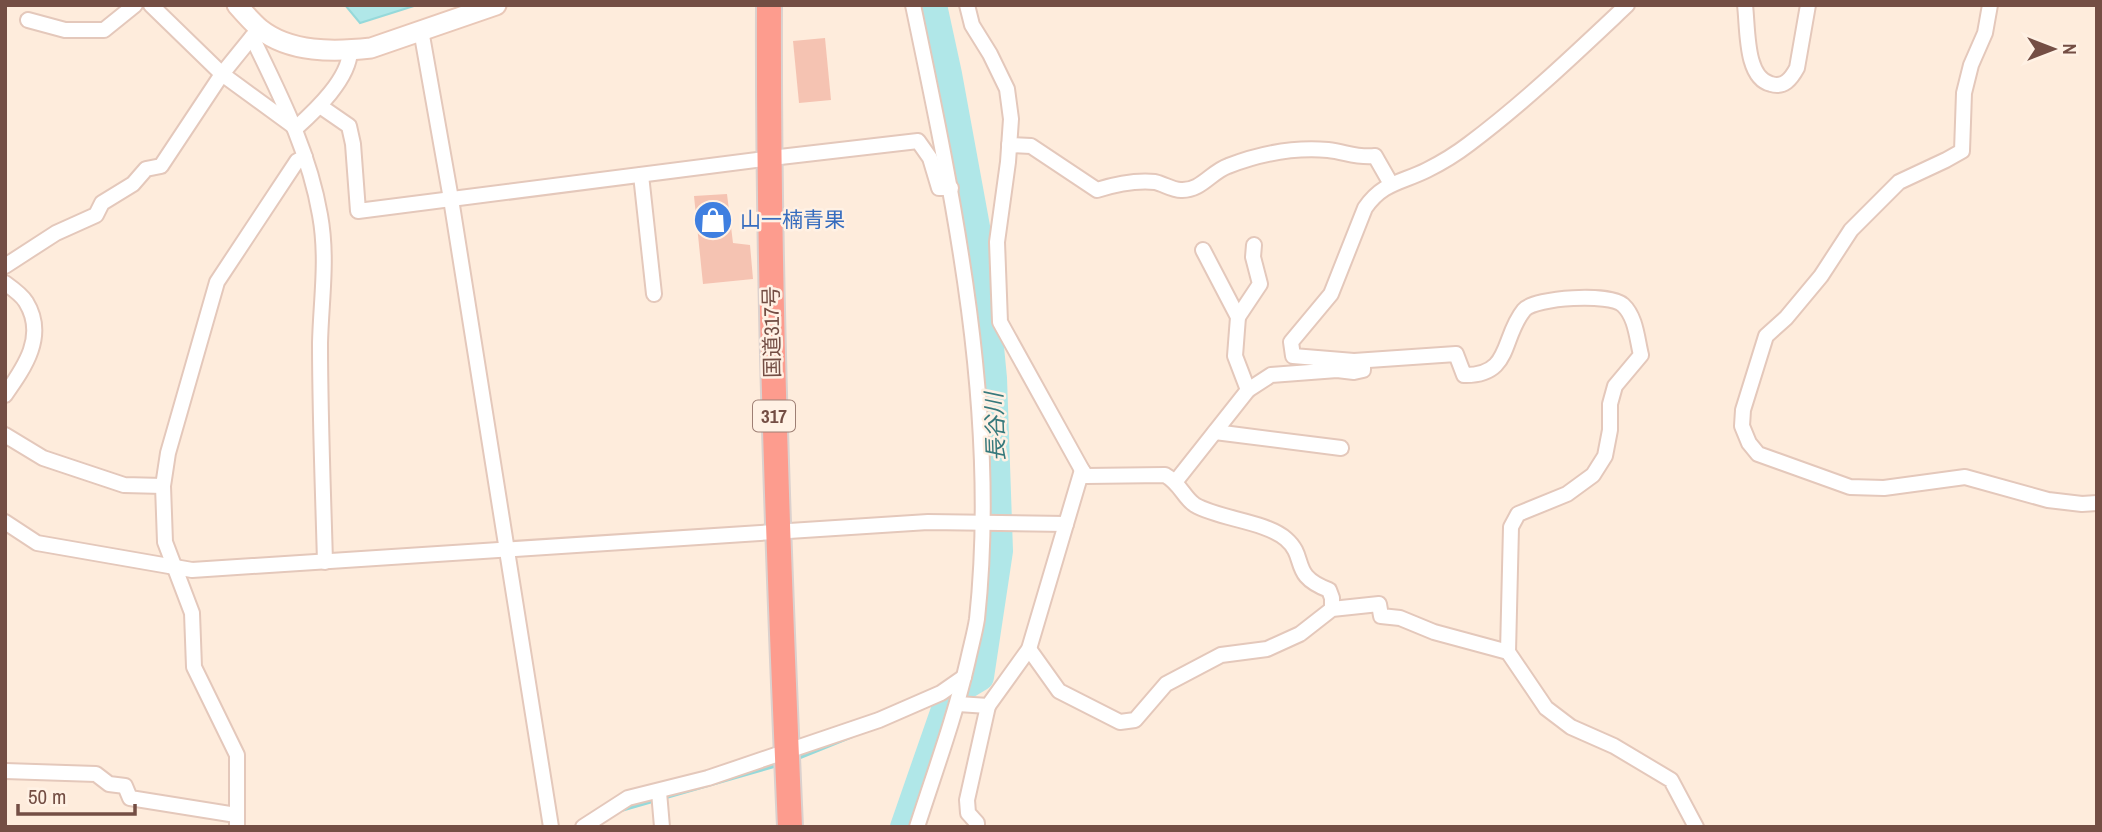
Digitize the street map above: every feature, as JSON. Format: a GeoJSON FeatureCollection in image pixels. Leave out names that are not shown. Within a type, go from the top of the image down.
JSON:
{"type":"FeatureCollection","features":[{"type":"Feature","properties":{"kind":"highway"},"geometry":{"type":"LineString","coordinates":[[761,5],[760,78],[768,159]]}},
{"type":"Feature","properties":{"kind":"highway","name":"国道317号"},"geometry":{"type":"LineString","coordinates":[[769,5],[768,159],[776,531],[790,827]]}},
{"type":"Feature","properties":{"kind":"main road"},"geometry":{"type":"LineString","coordinates":[[237,5],[256,33],[307,49],[351,51],[371,48],[496,5]]}},
{"type":"Feature","properties":{"kind":"street"},"geometry":{"type":"LineString","coordinates":[[28,20],[65,30],[104,30],[135,5]]}},
{"type":"Feature","properties":{"kind":"street"},"geometry":{"type":"LineString","coordinates":[[151,5],[222,74],[296,128]]}},
{"type":"Feature","properties":{"kind":"street"},"geometry":{"type":"LineString","coordinates":[[914,5],[950,188],[978,383],[985,523],[976,621],[958,704],[917,827]]}},
{"type":"Feature","properties":{"kind":"street"},"geometry":{"type":"LineString","coordinates":[[968,5],[972,25],[1007,89],[1011,119],[998,242],[1000,322],[1082,470],[1086,476],[1165,475],[1176,481],[1194,504],[1286,539],[1296,554],[1303,574],[1313,584],[1329,590],[1332,609]]}},
{"type":"Feature","properties":{"kind":"street"},"geometry":{"type":"LineString","coordinates":[[1627,5],[1561,68],[1466,146],[1426,170],[1382,189],[1365,208],[1331,294],[1291,342],[1293,356],[1354,361],[1456,354],[1464,375],[1478,375],[1493,369],[1506,350],[1525,309],[1540,301],[1613,299],[1623,305],[1632,318],[1641,355],[1615,386],[1611,404],[1611,430],[1605,456],[1593,475],[1567,494],[1518,514],[1511,527],[1508,652],[1546,708],[1571,727],[1614,746],[1671,780],[1696,827]]}},
{"type":"Feature","properties":{"kind":"street"},"geometry":{"type":"LineString","coordinates":[[1745,5],[1752,69],[1762,82],[1776,86],[1784,84],[1797,68],[1808,5]]}},
{"type":"Feature","properties":{"kind":"street"},"geometry":{"type":"LineString","coordinates":[[1990,5],[1985,33],[1971,65],[1964,93],[1962,150],[1899,182],[1851,230],[1821,276],[1786,318],[1766,336],[1746,399],[1742,426],[1749,443],[1758,454],[1850,487],[1884,488],[1965,478],[2048,500],[2097,503]]}},
{"type":"Feature","properties":{"kind":"street"},"geometry":{"type":"LineString","coordinates":[[421,30],[452,199],[551,827]]}},
{"type":"Feature","properties":{"kind":"street"},"geometry":{"type":"LineString","coordinates":[[5,266],[56,233],[96,215],[102,204],[133,184],[146,169],[161,166],[222,74],[256,33],[296,128],[321,216],[325,281],[320,381],[325,562]]}},
{"type":"Feature","properties":{"kind":"street"},"geometry":{"type":"LineString","coordinates":[[296,128],[320,106],[350,61],[351,51]]}},
{"type":"Feature","properties":{"kind":"street"},"geometry":{"type":"LineString","coordinates":[[320,106],[349,126],[358,211],[918,141],[930,158],[939,188],[950,188]]}},
{"type":"Feature","properties":{"kind":"street"},"geometry":{"type":"LineString","coordinates":[[1009,145],[1031,146],[1097,190],[1121,183],[1147,182],[1180,191],[1195,187],[1224,167],[1267,153],[1328,150],[1360,158],[1375,156],[1391,184]]}},
{"type":"Feature","properties":{"kind":"street"},"geometry":{"type":"LineString","coordinates":[[5,771],[96,774],[109,785],[125,786],[131,798],[236,821],[237,755],[194,667],[192,613],[165,542],[163,486],[169,453],[217,282],[297,161],[305,157]]}},
{"type":"Feature","properties":{"kind":"street"},"geometry":{"type":"LineString","coordinates":[[641,175],[654,294]]}},
{"type":"Feature","properties":{"kind":"street"},"geometry":{"type":"LineString","coordinates":[[1248,390],[1235,356],[1238,317],[1260,284],[1253,257],[1254,245]]}},
{"type":"Feature","properties":{"kind":"street"},"geometry":{"type":"LineString","coordinates":[[1203,250],[1238,317]]}},
{"type":"Feature","properties":{"kind":"street"},"geometry":{"type":"LineString","coordinates":[[5,283],[26,301],[33,320],[34,340],[27,362],[5,396]]}},
{"type":"Feature","properties":{"kind":"street"},"geometry":{"type":"LineString","coordinates":[[1176,481],[1248,390],[1271,375],[1363,370],[1363,366],[1354,361]]}},
{"type":"Feature","properties":{"kind":"street"},"geometry":{"type":"LineString","coordinates":[[1215,432],[1289,443],[1341,447]]}},
{"type":"Feature","properties":{"kind":"street"},"geometry":{"type":"LineString","coordinates":[[5,435],[43,458],[124,485],[163,486]]}},
{"type":"Feature","properties":{"kind":"street"},"geometry":{"type":"LineString","coordinates":[[977,827],[977,823],[968,813],[967,800],[988,706],[1029,649],[1082,470]]}},
{"type":"Feature","properties":{"kind":"street"},"geometry":{"type":"LineString","coordinates":[[5,522],[37,543],[192,570],[928,522],[1066,524]]}},
{"type":"Feature","properties":{"kind":"street"},"geometry":{"type":"LineString","coordinates":[[1029,649],[1059,691],[1120,722],[1135,720],[1166,684],[1221,655],[1267,649],[1300,634],[1332,609],[1379,604],[1381,616],[1400,618],[1434,632],[1508,652]]}},
{"type":"Feature","properties":{"kind":"street"},"geometry":{"type":"LineString","coordinates":[[583,827],[628,798],[708,778],[787,752],[909,708],[941,694],[964,677]]}},
{"type":"Feature","properties":{"kind":"street"},"geometry":{"type":"LineString","coordinates":[[958,704],[988,706]]}},
{"type":"Feature","properties":{"kind":"street"},"geometry":{"type":"LineString","coordinates":[[659,792],[662,827]]}},
{"type":"Feature","properties":{"kind":"water"},"geometry":{"type":"Polygon","coordinates":[[[345,5],[417,5],[360,23],[345,5]]]}},
{"type":"Feature","properties":{"kind":"building"},"geometry":{"type":"Polygon","coordinates":[[[825,38],[831,100],[799,103],[793,41],[825,38]]]}},
{"type":"Feature","properties":{"kind":"building","name":"山一楠青果"},"geometry":{"type":"Polygon","coordinates":[[[727,194],[733,243],[750,245],[753,279],[703,284],[694,196],[727,194]]]}},
{"type":"Feature","properties":{"kind":"waterway","name":"長谷川"},"geometry":{"type":"LineString","coordinates":[[904,827],[950,695],[980,677],[999,551],[993,378],[981,254],[933,5]]}},
{"type":"Feature","properties":{"kind":"waterway"},"geometry":{"type":"LineString","coordinates":[[795,759],[852,736]]}},
{"type":"Feature","properties":{"kind":"waterway"},"geometry":{"type":"LineString","coordinates":[[620,810],[780,764]]}},
{"type":"Feature","properties":{"kind":"place","name":"山一楠青果"},"geometry":{"type":"Point","coordinates":[713,220]}}]}
